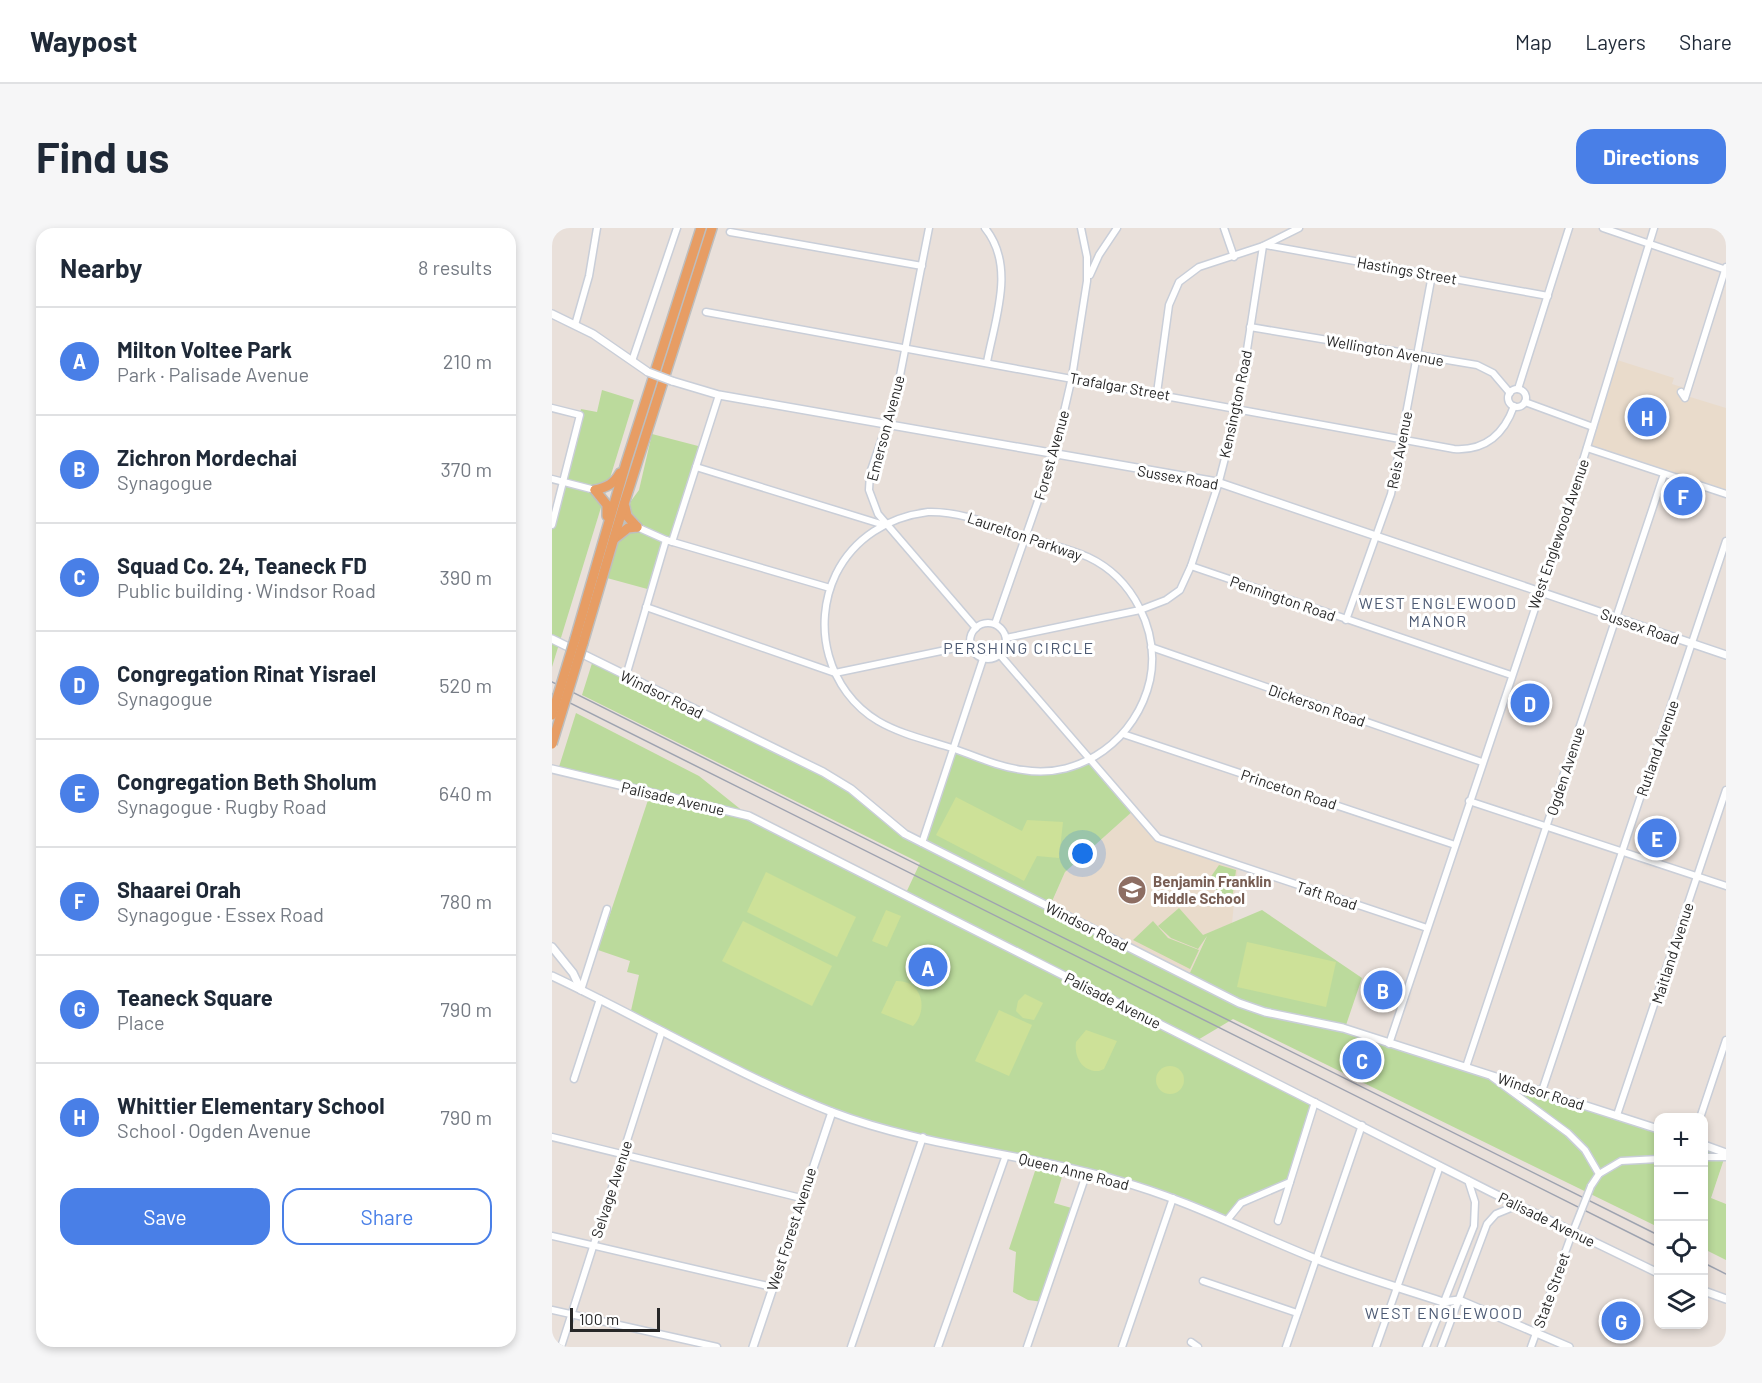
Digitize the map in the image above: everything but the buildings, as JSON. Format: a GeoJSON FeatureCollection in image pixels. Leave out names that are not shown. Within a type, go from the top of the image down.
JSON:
{"type":"FeatureCollection","features":[{"type":"Feature","properties":{"kind":"highway"},"geometry":{"type":"LineString","coordinates":[[552,744],[608,524],[701,228]]}},
{"type":"Feature","properties":{"kind":"highway"},"geometry":{"type":"LineString","coordinates":[[552,715],[614,539],[712,228]]}},
{"type":"Feature","properties":{"kind":"highway"},"geometry":{"type":"LineString","coordinates":[[608,524],[607,505],[595,490],[607,487],[616,481],[626,463]]}},
{"type":"Feature","properties":{"kind":"highway"},"geometry":{"type":"LineString","coordinates":[[624,504],[627,516],[637,527]]}},
{"type":"Feature","properties":{"kind":"highway"},"geometry":{"type":"LineString","coordinates":[[614,539],[628,528],[637,527]]}},
{"type":"Feature","properties":{"kind":"street"},"geometry":{"type":"LineString","coordinates":[[575,325],[589,276],[597,228]]}},
{"type":"Feature","properties":{"kind":"street"},"geometry":{"type":"LineString","coordinates":[[632,361],[677,228]]}},
{"type":"Feature","properties":{"kind":"street","name":"Emerson Avenue"},"geometry":{"type":"LineString","coordinates":[[929,228],[888,425],[868,481],[874,507],[885,524],[976,628]]}},
{"type":"Feature","properties":{"kind":"street"},"geometry":{"type":"LineString","coordinates":[[985,228],[999,252],[1002,273],[987,362]]}},
{"type":"Feature","properties":{"kind":"street"},"geometry":{"type":"LineString","coordinates":[[1081,228],[1087,257],[1088,281]]}},
{"type":"Feature","properties":{"kind":"street"},"geometry":{"type":"LineString","coordinates":[[1088,281],[1099,255],[1117,228]]}},
{"type":"Feature","properties":{"kind":"street"},"geometry":{"type":"LineString","coordinates":[[1224,228],[1234,256]]}},
{"type":"Feature","properties":{"kind":"street"},"geometry":{"type":"LineString","coordinates":[[1157,393],[1169,305],[1174,290],[1192,270],[1264,245],[1299,228]]}},
{"type":"Feature","properties":{"kind":"street"},"geometry":{"type":"LineString","coordinates":[[1526,402],[1522,406],[1514,406],[1509,401],[1510,393],[1518,389],[1569,228]]}},
{"type":"Feature","properties":{"kind":"street"},"geometry":{"type":"LineString","coordinates":[[1603,228],[1726,269],[1685,398],[1680,392]]}},
{"type":"Feature","properties":{"kind":"street","name":"West Englewood Avenue"},"geometry":{"type":"LineString","coordinates":[[1389,1044],[1587,448],[1654,228]]}},
{"type":"Feature","properties":{"kind":"street"},"geometry":{"type":"LineString","coordinates":[[730,232],[922,266]]}},
{"type":"Feature","properties":{"kind":"street","name":"Hastings Street"},"geometry":{"type":"LineString","coordinates":[[1264,245],[1548,296]]}},
{"type":"Feature","properties":{"kind":"street","name":"Kensington Road"},"geometry":{"type":"LineString","coordinates":[[1006,638],[1140,610],[1166,600],[1180,590],[1191,566],[1218,483],[1238,408],[1264,245]]}},
{"type":"Feature","properties":{"kind":"street","name":"Reis Avenue"},"geometry":{"type":"LineString","coordinates":[[1346,620],[1390,494],[1432,275]]}},
{"type":"Feature","properties":{"kind":"street","name":"Forest Avenue"},"geometry":{"type":"LineString","coordinates":[[995,624],[1054,455],[1072,377],[1088,281]]}},
{"type":"Feature","properties":{"kind":"street","name":"Trafalgar Street"},"geometry":{"type":"LineString","coordinates":[[706,312],[1072,377],[1454,449],[1472,449],[1496,437],[1507,424],[1514,406]]}},
{"type":"Feature","properties":{"kind":"street","name":"Sussex Road"},"geometry":{"type":"LineString","coordinates":[[552,314],[593,334],[648,372],[719,395],[1218,483],[1726,655]]}},
{"type":"Feature","properties":{"kind":"street","name":"Wellington Avenue"},"geometry":{"type":"LineString","coordinates":[[1250,327],[1485,368],[1499,378],[1510,393]]}},
{"type":"Feature","properties":{"kind":"street"},"geometry":{"type":"LineString","coordinates":[[1518,389],[1525,393],[1526,402]]}},
{"type":"Feature","properties":{"kind":"street"},"geometry":{"type":"LineString","coordinates":[[626,676],[646,607],[719,395]]}},
{"type":"Feature","properties":{"kind":"street"},"geometry":{"type":"LineString","coordinates":[[1526,402],[1593,427]]}},
{"type":"Feature","properties":{"kind":"street"},"geometry":{"type":"LineString","coordinates":[[552,408],[579,415],[552,525]]}},
{"type":"Feature","properties":{"kind":"street"},"geometry":{"type":"LineString","coordinates":[[1587,448],[1726,494]]}},
{"type":"Feature","properties":{"kind":"street"},"geometry":{"type":"LineString","coordinates":[[696,467],[885,524]]}},
{"type":"Feature","properties":{"kind":"street","name":"Ogden Avenue"},"geometry":{"type":"LineString","coordinates":[[1466,1067],[1664,474]]}},
{"type":"Feature","properties":{"kind":"street"},"geometry":{"type":"LineString","coordinates":[[552,479],[595,490]]}},
{"type":"Feature","properties":{"kind":"street","name":"Laurelton Parkway"},"geometry":{"type":"LineString","coordinates":[[941,512],[969,516],[1095,561],[1122,582],[1140,610],[1151,647],[1148,689],[1137,714],[1123,734],[1090,759],[1062,769],[1024,771],[896,730],[876,719],[856,703],[835,673],[825,637],[825,611],[830,588],[838,569],[853,548],[885,524],[916,514],[941,512]]}},
{"type":"Feature","properties":{"kind":"street"},"geometry":{"type":"LineString","coordinates":[[637,527],[669,541],[830,588]]}},
{"type":"Feature","properties":{"kind":"street","name":"Rutland Avenue"},"geometry":{"type":"LineString","coordinates":[[1542,1091],[1726,541]]}},
{"type":"Feature","properties":{"kind":"street","name":"Pennington Road"},"geometry":{"type":"LineString","coordinates":[[1191,566],[1511,675]]}},
{"type":"Feature","properties":{"kind":"street"},"geometry":{"type":"LineString","coordinates":[[646,607],[835,673],[970,645]]}},
{"type":"Feature","properties":{"kind":"street"},"geometry":{"type":"LineString","coordinates":[[984,623],[995,624],[1001,628],[1006,638],[1006,647],[1000,656],[983,659],[974,654],[970,645],[970,636],[984,623]]}},
{"type":"Feature","properties":{"kind":"street","name":"Windsor Road"},"geometry":{"type":"LineString","coordinates":[[552,639],[838,781],[862,798],[893,826],[922,843],[1239,1003],[1265,1012],[1334,1025],[1654,1127]]}},
{"type":"Feature","properties":{"kind":"street","name":"Dickerson Road"},"geometry":{"type":"LineString","coordinates":[[1151,647],[1482,762]]}},
{"type":"Feature","properties":{"kind":"street"},"geometry":{"type":"LineString","coordinates":[[1000,656],[1090,759]]}},
{"type":"Feature","properties":{"kind":"street"},"geometry":{"type":"LineString","coordinates":[[922,843],[951,748],[983,659]]}},
{"type":"Feature","properties":{"kind":"street","name":"Princeton Road"},"geometry":{"type":"LineString","coordinates":[[1123,734],[1455,845]]}},
{"type":"Feature","properties":{"kind":"street","name":"Taft Road"},"geometry":{"type":"LineString","coordinates":[[1090,759],[1158,838],[1427,928]]}},
{"type":"Feature","properties":{"kind":"street","name":"Palisade Avenue"},"geometry":{"type":"LineString","coordinates":[[552,769],[749,816],[1440,1166],[1654,1271]]}},
{"type":"Feature","properties":{"kind":"street","name":"Maitland Avenue"},"geometry":{"type":"LineString","coordinates":[[1617,1115],[1726,790]]}},
{"type":"Feature","properties":{"kind":"street"},"geometry":{"type":"LineString","coordinates":[[1469,801],[1726,886]]}},
{"type":"Feature","properties":{"kind":"street"},"geometry":{"type":"LineString","coordinates":[[581,990],[607,909]]}},
{"type":"Feature","properties":{"kind":"street"},"geometry":{"type":"LineString","coordinates":[[552,947],[573,973],[581,990]]}},
{"type":"Feature","properties":{"kind":"street","name":"Queen Anne Road"},"geometry":{"type":"LineString","coordinates":[[552,976],[752,1078],[832,1112],[886,1130],[1087,1172],[1173,1198],[1228,1219],[1315,1259],[1443,1302],[1460,1300],[1569,1347]]}},
{"type":"Feature","properties":{"kind":"street"},"geometry":{"type":"LineString","coordinates":[[574,1079],[600,999]]}},
{"type":"Feature","properties":{"kind":"street","name":"Selvage Avenue"},"geometry":{"type":"LineString","coordinates":[[561,1347],[662,1031]]}},
{"type":"Feature","properties":{"kind":"street"},"geometry":{"type":"LineString","coordinates":[[1702,1113],[1726,1040]]}},
{"type":"Feature","properties":{"kind":"street"},"geometry":{"type":"LineString","coordinates":[[1490,1075],[1568,1133],[1585,1150],[1599,1174],[1621,1161],[1654,1159]]}},
{"type":"Feature","properties":{"kind":"street"},"geometry":{"type":"LineString","coordinates":[[1278,1221],[1315,1102]]}},
{"type":"Feature","properties":{"kind":"street","name":"West Forest Avenue"},"geometry":{"type":"LineString","coordinates":[[756,1346],[772,1287],[832,1112]]}},
{"type":"Feature","properties":{"kind":"street"},"geometry":{"type":"LineString","coordinates":[[1286,1347],[1362,1125]]}},
{"type":"Feature","properties":{"kind":"street"},"geometry":{"type":"LineString","coordinates":[[552,1137],[801,1198]]}},
{"type":"Feature","properties":{"kind":"street"},"geometry":{"type":"LineString","coordinates":[[851,1347],[923,1137]]}},
{"type":"Feature","properties":{"kind":"street"},"geometry":{"type":"LineString","coordinates":[[1708,1147],[1726,1155]]}},
{"type":"Feature","properties":{"kind":"street"},"geometry":{"type":"LineString","coordinates":[[938,1347],[1006,1155]]}},
{"type":"Feature","properties":{"kind":"street"},"geometry":{"type":"LineString","coordinates":[[1708,1157],[1726,1155]]}},
{"type":"Feature","properties":{"kind":"street"},"geometry":{"type":"LineString","coordinates":[[1376,1347],[1440,1166]]}},
{"type":"Feature","properties":{"kind":"street"},"geometry":{"type":"LineString","coordinates":[[1027,1347],[1087,1172]]}},
{"type":"Feature","properties":{"kind":"street","name":"State Street"},"geometry":{"type":"LineString","coordinates":[[1530,1347],[1591,1186],[1599,1174]]}},
{"type":"Feature","properties":{"kind":"street"},"geometry":{"type":"LineString","coordinates":[[1426,1347],[1476,1218],[1474,1196],[1468,1179]]}},
{"type":"Feature","properties":{"kind":"street"},"geometry":{"type":"LineString","coordinates":[[1228,1219],[1241,1203],[1290,1182]]}},
{"type":"Feature","properties":{"kind":"street"},"geometry":{"type":"LineString","coordinates":[[1122,1347],[1173,1198]]}},
{"type":"Feature","properties":{"kind":"street"},"geometry":{"type":"LineString","coordinates":[[1441,1347],[1489,1221],[1506,1208],[1518,1205]]}},
{"type":"Feature","properties":{"kind":"street"},"geometry":{"type":"LineString","coordinates":[[552,1236],[772,1287]]}},
{"type":"Feature","properties":{"kind":"street"},"geometry":{"type":"LineString","coordinates":[[1203,1281],[1297,1313]]}},
{"type":"Feature","properties":{"kind":"street"},"geometry":{"type":"LineString","coordinates":[[1708,1292],[1726,1299]]}},
{"type":"Feature","properties":{"kind":"street"},"geometry":{"type":"LineString","coordinates":[[552,1310],[717,1347]]}},
{"type":"Feature","properties":{"kind":"street"},"geometry":{"type":"LineString","coordinates":[[1191,1342],[1198,1347]]}},
{"type":"Feature","properties":{"kind":"shaded area"},"geometry":{"type":"Polygon","coordinates":[[[1614,359],[1674,378],[1672,384],[1688,389],[1687,396],[1726,408],[1726,494],[1587,448],[1614,359]]]}},
{"type":"Feature","properties":{"kind":"shaded area"},"geometry":{"type":"Polygon","coordinates":[[[1134,810],[1158,838],[1238,865],[1232,923],[1208,933],[1188,977],[1050,907],[1065,872],[1134,810]]]}},
{"type":"Feature","properties":{"kind":"green space"},"geometry":{"type":"Polygon","coordinates":[[[602,390],[634,400],[552,667],[552,525],[581,409],[597,412],[602,390]]]}},
{"type":"Feature","properties":{"kind":"green space"},"geometry":{"type":"Polygon","coordinates":[[[652,434],[702,447],[672,541],[666,540],[651,590],[607,578],[631,501],[639,490],[652,434]]]}},
{"type":"Feature","properties":{"kind":"green space"},"geometry":{"type":"Polygon","coordinates":[[[593,660],[823,772],[922,843],[951,748],[1011,768],[1048,771],[1090,760],[1134,810],[1065,872],[1050,906],[1188,977],[1207,936],[1198,949],[1171,938],[1158,926],[1179,908],[1203,935],[1262,910],[1362,978],[1345,1028],[1654,1128],[1654,1225],[1233,1019],[1196,1041],[1315,1102],[1290,1182],[1247,1200],[1228,1219],[1173,1198],[1065,1167],[1054,1203],[1075,1209],[1043,1302],[1028,1300],[1013,1292],[1016,1252],[1009,1249],[1038,1162],[886,1130],[832,1112],[630,1015],[639,975],[627,972],[630,961],[598,950],[650,794],[558,770],[576,713],[699,776],[749,816],[905,895],[920,863],[582,695],[593,660]]]}},
{"type":"Feature","properties":{"kind":"green space"},"geometry":{"type":"Polygon","coordinates":[[[956,797],[1022,831],[1027,820],[1063,822],[1059,858],[1037,856],[1024,881],[936,835],[956,797]]]}},
{"type":"Feature","properties":{"kind":"green space"},"geometry":{"type":"Polygon","coordinates":[[[1219,865],[1236,870],[1233,893],[1223,902],[1210,878],[1219,865]]]}},
{"type":"Feature","properties":{"kind":"green space"},"geometry":{"type":"Polygon","coordinates":[[[766,872],[856,917],[837,957],[747,912],[766,872]]]}},
{"type":"Feature","properties":{"kind":"green space"},"geometry":{"type":"Polygon","coordinates":[[[886,910],[901,916],[887,947],[872,941],[886,910]]]}},
{"type":"Feature","properties":{"kind":"green space"},"geometry":{"type":"Polygon","coordinates":[[[743,921],[832,966],[812,1006],[722,961],[743,921]]]}},
{"type":"Feature","properties":{"kind":"green space"},"geometry":{"type":"Polygon","coordinates":[[[1153,921],[1168,938],[1199,950],[1190,969],[1133,940],[1153,921]]]}},
{"type":"Feature","properties":{"kind":"green space"},"geometry":{"type":"Polygon","coordinates":[[[1247,942],[1336,962],[1326,1007],[1237,987],[1247,942]]]}},
{"type":"Feature","properties":{"kind":"green space"},"geometry":{"type":"Polygon","coordinates":[[[896,981],[912,985],[920,997],[921,1012],[913,1026],[881,1013],[896,981]]]}},
{"type":"Feature","properties":{"kind":"green space"},"geometry":{"type":"Polygon","coordinates":[[[1025,994],[1043,1003],[1034,1020],[1023,1018],[1016,1011],[1018,1001],[1025,994]]]}},
{"type":"Feature","properties":{"kind":"green space"},"geometry":{"type":"Polygon","coordinates":[[[999,1010],[1032,1025],[1009,1076],[975,1061],[999,1010]]]}},
{"type":"Feature","properties":{"kind":"green space"},"geometry":{"type":"Polygon","coordinates":[[[1086,1030],[1117,1041],[1104,1069],[1099,1071],[1093,1071],[1084,1066],[1076,1053],[1076,1042],[1086,1030]]]}},
{"type":"Feature","properties":{"kind":"green space"},"geometry":{"type":"Polygon","coordinates":[[[1170,1066],[1180,1070],[1184,1080],[1180,1090],[1170,1094],[1160,1090],[1156,1080],[1160,1070],[1170,1066]]]}},
{"type":"Feature","properties":{"kind":"green space"},"geometry":{"type":"Polygon","coordinates":[[[1708,1146],[1726,1153],[1711,1198],[1726,1204],[1726,1260],[1708,1251],[1708,1146]]]}},
{"type":"Feature","properties":{"kind":"railway"},"geometry":{"type":"LineString","coordinates":[[552,682],[1654,1233]]}},
{"type":"Feature","properties":{"kind":"railway"},"geometry":{"type":"LineString","coordinates":[[552,694],[1654,1245]]}},
{"type":"Feature","properties":{"kind":"railway"},"geometry":{"type":"LineString","coordinates":[[1708,1265],[1726,1274]]}},
{"type":"Feature","properties":{"kind":"place","name":"Whittier Elementary School"},"geometry":{"type":"Point","coordinates":[1647,417]}},
{"type":"Feature","properties":{"kind":"place","name":"Shaarei Orah"},"geometry":{"type":"Point","coordinates":[1683,496]}},
{"type":"Feature","properties":{"kind":"place","name":"Congregation Rinat Yisrael"},"geometry":{"type":"Point","coordinates":[1530,703]}},
{"type":"Feature","properties":{"kind":"place","name":"Congregation Beth Sholum"},"geometry":{"type":"Point","coordinates":[1657,838]}},
{"type":"Feature","properties":{"kind":"place","name":"Benjamin Franklin Middle School"},"geometry":{"type":"Point","coordinates":[1132,890]}},
{"type":"Feature","properties":{"kind":"place","name":"Milton Voltee Park"},"geometry":{"type":"Point","coordinates":[928,967]}},
{"type":"Feature","properties":{"kind":"place","name":"Zichron Mordechai"},"geometry":{"type":"Point","coordinates":[1383,990]}},
{"type":"Feature","properties":{"kind":"place","name":"Squad Co. 24, Teaneck FD"},"geometry":{"type":"Point","coordinates":[1362,1060]}},
{"type":"Feature","properties":{"kind":"place","name":"Teaneck Square"},"geometry":{"type":"Point","coordinates":[1621,1321]}},
{"type":"Feature","properties":{"kind":"district","name":"WEST ENGLEWOOD MANOR"},"geometry":{"type":"Point","coordinates":[1438,611]}},
{"type":"Feature","properties":{"kind":"district","name":"PERSHING CIRCLE"},"geometry":{"type":"Point","coordinates":[1019,647]}},
{"type":"Feature","properties":{"kind":"district","name":"WEST ENGLEWOOD"},"geometry":{"type":"Point","coordinates":[1444,1312]}}]}
